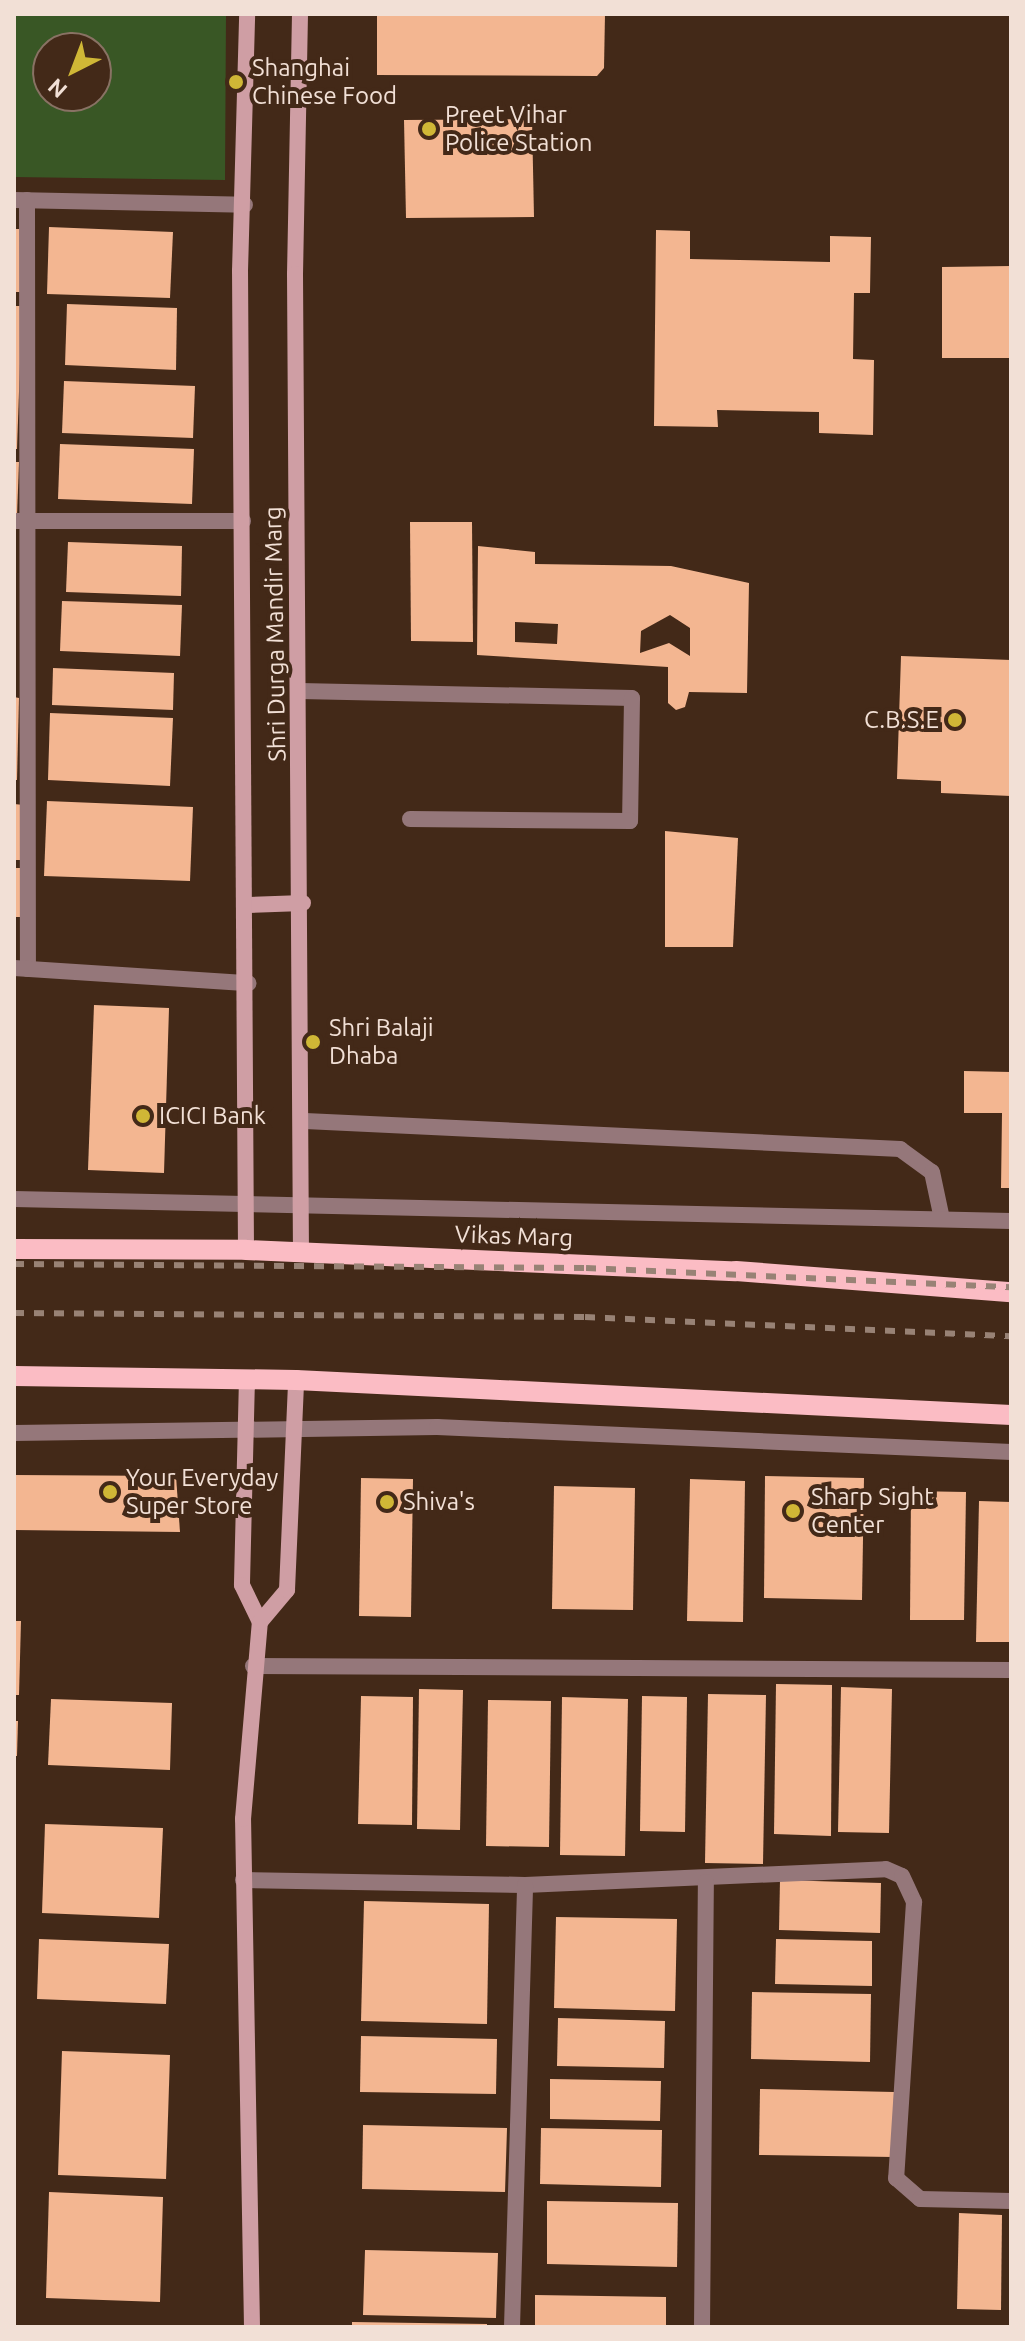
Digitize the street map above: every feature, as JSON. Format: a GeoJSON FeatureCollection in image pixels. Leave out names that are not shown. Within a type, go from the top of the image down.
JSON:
{"type":"FeatureCollection","features":[{"type":"Feature","properties":{"kind":"main road","name":"Vikas Marg"},"geometry":{"type":"LineString","coordinates":[[14,1249],[246,1250],[736,1271],[1011,1292]]}},
{"type":"Feature","properties":{"kind":"main road"},"geometry":{"type":"LineString","coordinates":[[14,1376],[247,1378],[1011,1415]]}},
{"type":"Feature","properties":{"kind":"street","name":"Shri Durga Mandir Marg"},"geometry":{"type":"LineString","coordinates":[[246,1250],[249,983],[243,521],[247,14]]}},
{"type":"Feature","properties":{"kind":"street","name":"Shri Durga Mandir Marg"},"geometry":{"type":"LineString","coordinates":[[300,14],[300,691],[305,1121],[301,1253]]}},
{"type":"Feature","properties":{"kind":"street"},"geometry":{"type":"LineString","coordinates":[[245,205],[20,200],[21,969],[249,983]]}},
{"type":"Feature","properties":{"kind":"street"},"geometry":{"type":"LineString","coordinates":[[22,521],[243,521]]}},
{"type":"Feature","properties":{"kind":"street"},"geometry":{"type":"LineString","coordinates":[[300,691],[632,698],[630,821],[410,819]]}},
{"type":"Feature","properties":{"kind":"street"},"geometry":{"type":"LineString","coordinates":[[248,905],[303,903]]}},
{"type":"Feature","properties":{"kind":"street"},"geometry":{"type":"LineString","coordinates":[[305,1121],[900,1149],[932,1172],[942,1219]]}},
{"type":"Feature","properties":{"kind":"street"},"geometry":{"type":"LineString","coordinates":[[14,1199],[246,1198],[1011,1221]]}},
{"type":"Feature","properties":{"kind":"street"},"geometry":{"type":"LineString","coordinates":[[247,1378],[242,1585],[260,1622]]}},
{"type":"Feature","properties":{"kind":"street"},"geometry":{"type":"LineString","coordinates":[[252,2327],[243,1880],[253,1666],[260,1622],[287,1590],[296,1380]]}},
{"type":"Feature","properties":{"kind":"street"},"geometry":{"type":"LineString","coordinates":[[14,1433],[295,1433],[437,1427],[690,1433],[1011,1452]]}},
{"type":"Feature","properties":{"kind":"street"},"geometry":{"type":"LineString","coordinates":[[253,1666],[1011,1670]]}},
{"type":"Feature","properties":{"kind":"street"},"geometry":{"type":"LineString","coordinates":[[243,1880],[525,1885],[706,1882],[886,1869],[902,1876],[914,1902],[896,2178],[920,2199],[1011,2201]]}},
{"type":"Feature","properties":{"kind":"street"},"geometry":{"type":"LineString","coordinates":[[702,2327],[706,1882]]}},
{"type":"Feature","properties":{"kind":"street"},"geometry":{"type":"LineString","coordinates":[[512,2327],[525,1885]]}},
{"type":"Feature","properties":{"kind":"green space"},"geometry":{"type":"Polygon","coordinates":[[[14,14],[226,14],[225,180],[14,177],[14,14]]]}},
{"type":"Feature","properties":{"kind":"building"},"geometry":{"type":"Polygon","coordinates":[[[377,14],[605,14],[604,68],[597,76],[377,75],[377,14]]]}},
{"type":"Feature","properties":{"kind":"building"},"geometry":{"type":"Polygon","coordinates":[[[532,119],[534,217],[406,218],[404,120],[532,119]]]}},
{"type":"Feature","properties":{"kind":"building"},"geometry":{"type":"Polygon","coordinates":[[[49,227],[173,232],[170,298],[47,294],[49,227]]]}},
{"type":"Feature","properties":{"kind":"building"},"geometry":{"type":"Polygon","coordinates":[[[14,229],[24,229],[22,292],[14,292],[14,229]]]}},
{"type":"Feature","properties":{"kind":"building"},"geometry":{"type":"Polygon","coordinates":[[[656,230],[690,231],[690,259],[830,262],[830,236],[871,237],[870,293],[854,293],[853,359],[874,360],[873,435],[819,433],[819,412],[717,410],[718,427],[654,426],[656,230]]]}},
{"type":"Feature","properties":{"kind":"building"},"geometry":{"type":"Polygon","coordinates":[[[1011,266],[1011,358],[942,358],[942,267],[1011,266]]]}},
{"type":"Feature","properties":{"kind":"building"},"geometry":{"type":"Polygon","coordinates":[[[67,304],[177,308],[176,370],[65,365],[67,304]]]}},
{"type":"Feature","properties":{"kind":"building"},"geometry":{"type":"Polygon","coordinates":[[[14,306],[22,306],[17,449],[14,449],[14,306]]]}},
{"type":"Feature","properties":{"kind":"building"},"geometry":{"type":"Polygon","coordinates":[[[64,381],[195,386],[193,438],[62,433],[64,381]]]}},
{"type":"Feature","properties":{"kind":"building"},"geometry":{"type":"Polygon","coordinates":[[[60,444],[194,449],[192,504],[58,499],[60,444]]]}},
{"type":"Feature","properties":{"kind":"building"},"geometry":{"type":"Polygon","coordinates":[[[14,462],[19,462],[17,516],[14,516],[14,462]]]}},
{"type":"Feature","properties":{"kind":"building"},"geometry":{"type":"Polygon","coordinates":[[[410,522],[472,522],[473,642],[411,641],[410,522]]]}},
{"type":"Feature","properties":{"kind":"building"},"geometry":{"type":"Polygon","coordinates":[[[68,542],[182,546],[181,596],[66,592],[68,542]]]}},
{"type":"Feature","properties":{"kind":"building"},"geometry":{"type":"Polygon","coordinates":[[[478,546],[535,552],[535,564],[671,566],[749,583],[747,693],[689,692],[685,707],[676,710],[668,703],[668,667],[477,655],[478,546]],[[670,615],[641,631],[640,653],[669,643],[690,656],[690,628],[670,615]],[[515,622],[515,642],[557,644],[558,624],[515,622]]]}},
{"type":"Feature","properties":{"kind":"building"},"geometry":{"type":"Polygon","coordinates":[[[62,601],[182,605],[180,656],[60,651],[62,601]]]}},
{"type":"Feature","properties":{"kind":"building","name":"C.B.S.E"},"geometry":{"type":"Polygon","coordinates":[[[901,656],[1011,660],[1011,796],[941,793],[941,781],[897,779],[901,656]]]}},
{"type":"Feature","properties":{"kind":"building"},"geometry":{"type":"Polygon","coordinates":[[[53,668],[174,673],[173,710],[52,705],[53,668]]]}},
{"type":"Feature","properties":{"kind":"building"},"geometry":{"type":"Polygon","coordinates":[[[14,697],[19,698],[17,780],[14,780],[14,697]]]}},
{"type":"Feature","properties":{"kind":"building"},"geometry":{"type":"Polygon","coordinates":[[[50,713],[173,718],[170,786],[48,780],[50,713]]]}},
{"type":"Feature","properties":{"kind":"building"},"geometry":{"type":"Polygon","coordinates":[[[47,801],[193,807],[190,881],[44,876],[47,801]]]}},
{"type":"Feature","properties":{"kind":"building"},"geometry":{"type":"Polygon","coordinates":[[[14,804],[24,805],[23,860],[14,860],[14,804]]]}},
{"type":"Feature","properties":{"kind":"building"},"geometry":{"type":"Polygon","coordinates":[[[665,831],[738,838],[733,947],[665,947],[665,831]]]}},
{"type":"Feature","properties":{"kind":"building"},"geometry":{"type":"Polygon","coordinates":[[[14,868],[22,868],[21,917],[14,917],[14,868]]]}},
{"type":"Feature","properties":{"kind":"building"},"geometry":{"type":"Polygon","coordinates":[[[94,1005],[169,1008],[164,1173],[88,1170],[94,1005]]]}},
{"type":"Feature","properties":{"kind":"building"},"geometry":{"type":"Polygon","coordinates":[[[964,1071],[1011,1072],[1011,1188],[1001,1188],[1002,1113],[964,1113],[964,1071]]]}},
{"type":"Feature","properties":{"kind":"building"},"geometry":{"type":"Polygon","coordinates":[[[14,1475],[176,1476],[180,1532],[14,1530],[14,1475]]]}},
{"type":"Feature","properties":{"kind":"building"},"geometry":{"type":"Polygon","coordinates":[[[765,1476],[864,1478],[862,1600],[764,1598],[765,1476]]]}},
{"type":"Feature","properties":{"kind":"building"},"geometry":{"type":"Polygon","coordinates":[[[361,1478],[413,1479],[411,1617],[359,1616],[361,1478]]]}},
{"type":"Feature","properties":{"kind":"building"},"geometry":{"type":"Polygon","coordinates":[[[690,1479],[745,1481],[743,1622],[687,1621],[690,1479]]]}},
{"type":"Feature","properties":{"kind":"building"},"geometry":{"type":"Polygon","coordinates":[[[554,1486],[635,1488],[633,1610],[552,1609],[554,1486]]]}},
{"type":"Feature","properties":{"kind":"building"},"geometry":{"type":"Polygon","coordinates":[[[911,1491],[966,1492],[964,1620],[910,1620],[911,1491]]]}},
{"type":"Feature","properties":{"kind":"building"},"geometry":{"type":"Polygon","coordinates":[[[979,1501],[1011,1502],[1011,1642],[976,1642],[979,1501]]]}},
{"type":"Feature","properties":{"kind":"building"},"geometry":{"type":"Polygon","coordinates":[[[14,1621],[21,1621],[19,1695],[14,1695],[14,1621]]]}},
{"type":"Feature","properties":{"kind":"building"},"geometry":{"type":"Polygon","coordinates":[[[776,1684],[832,1685],[831,1836],[774,1834],[776,1684]]]}},
{"type":"Feature","properties":{"kind":"building"},"geometry":{"type":"Polygon","coordinates":[[[841,1687],[892,1689],[889,1833],[838,1832],[841,1687]]]}},
{"type":"Feature","properties":{"kind":"building"},"geometry":{"type":"Polygon","coordinates":[[[419,1689],[463,1690],[460,1830],[417,1829],[419,1689]]]}},
{"type":"Feature","properties":{"kind":"building"},"geometry":{"type":"Polygon","coordinates":[[[708,1694],[766,1695],[763,1864],[705,1863],[708,1694]]]}},
{"type":"Feature","properties":{"kind":"building"},"geometry":{"type":"Polygon","coordinates":[[[361,1696],[413,1697],[412,1825],[358,1824],[361,1696]]]}},
{"type":"Feature","properties":{"kind":"building"},"geometry":{"type":"Polygon","coordinates":[[[642,1696],[687,1697],[685,1832],[640,1831],[642,1696]]]}},
{"type":"Feature","properties":{"kind":"building"},"geometry":{"type":"Polygon","coordinates":[[[562,1697],[628,1699],[625,1856],[560,1855],[562,1697]]]}},
{"type":"Feature","properties":{"kind":"building"},"geometry":{"type":"Polygon","coordinates":[[[51,1699],[172,1703],[170,1770],[48,1765],[51,1699]]]}},
{"type":"Feature","properties":{"kind":"building"},"geometry":{"type":"Polygon","coordinates":[[[488,1700],[551,1701],[549,1847],[486,1846],[488,1700]]]}},
{"type":"Feature","properties":{"kind":"building"},"geometry":{"type":"Polygon","coordinates":[[[14,1721],[18,1721],[17,1756],[14,1756],[14,1721]]]}},
{"type":"Feature","properties":{"kind":"building"},"geometry":{"type":"Polygon","coordinates":[[[45,1824],[163,1828],[159,1918],[42,1913],[45,1824]]]}},
{"type":"Feature","properties":{"kind":"building"},"geometry":{"type":"Polygon","coordinates":[[[780,1880],[881,1883],[880,1933],[779,1930],[780,1880]]]}},
{"type":"Feature","properties":{"kind":"building"},"geometry":{"type":"Polygon","coordinates":[[[364,1901],[489,1904],[487,2024],[361,2021],[364,1901]]]}},
{"type":"Feature","properties":{"kind":"building"},"geometry":{"type":"Polygon","coordinates":[[[556,1917],[677,1919],[675,2011],[554,2008],[556,1917]]]}},
{"type":"Feature","properties":{"kind":"building"},"geometry":{"type":"Polygon","coordinates":[[[39,1939],[169,1944],[166,2004],[37,1999],[39,1939]]]}},
{"type":"Feature","properties":{"kind":"building"},"geometry":{"type":"Polygon","coordinates":[[[776,1939],[872,1941],[872,1986],[775,1984],[776,1939]]]}},
{"type":"Feature","properties":{"kind":"building"},"geometry":{"type":"Polygon","coordinates":[[[752,1992],[871,1994],[870,2062],[751,2059],[752,1992]]]}},
{"type":"Feature","properties":{"kind":"building"},"geometry":{"type":"Polygon","coordinates":[[[558,2018],[665,2021],[664,2068],[557,2066],[558,2018]]]}},
{"type":"Feature","properties":{"kind":"building"},"geometry":{"type":"Polygon","coordinates":[[[361,2036],[497,2039],[496,2094],[360,2092],[361,2036]]]}},
{"type":"Feature","properties":{"kind":"building"},"geometry":{"type":"Polygon","coordinates":[[[62,2051],[170,2055],[166,2179],[58,2175],[62,2051]]]}},
{"type":"Feature","properties":{"kind":"building"},"geometry":{"type":"Polygon","coordinates":[[[550,2079],[661,2081],[660,2121],[550,2119],[550,2079]]]}},
{"type":"Feature","properties":{"kind":"building"},"geometry":{"type":"Polygon","coordinates":[[[760,2089],[894,2092],[893,2157],[759,2155],[760,2089]]]}},
{"type":"Feature","properties":{"kind":"building"},"geometry":{"type":"Polygon","coordinates":[[[363,2125],[507,2128],[505,2192],[362,2189],[363,2125]]]}},
{"type":"Feature","properties":{"kind":"building"},"geometry":{"type":"Polygon","coordinates":[[[541,2128],[662,2130],[661,2187],[540,2184],[541,2128]]]}},
{"type":"Feature","properties":{"kind":"building"},"geometry":{"type":"Polygon","coordinates":[[[49,2192],[163,2197],[160,2302],[46,2298],[49,2192]]]}},
{"type":"Feature","properties":{"kind":"building"},"geometry":{"type":"Polygon","coordinates":[[[547,2201],[678,2203],[677,2267],[547,2264],[547,2201]]]}},
{"type":"Feature","properties":{"kind":"building"},"geometry":{"type":"Polygon","coordinates":[[[959,2213],[1002,2215],[1001,2310],[957,2309],[959,2213]]]}},
{"type":"Feature","properties":{"kind":"building"},"geometry":{"type":"Polygon","coordinates":[[[365,2250],[498,2253],[496,2318],[363,2315],[365,2250]]]}},
{"type":"Feature","properties":{"kind":"building"},"geometry":{"type":"Polygon","coordinates":[[[535,2295],[666,2297],[666,2327],[535,2327],[535,2295]]]}},
{"type":"Feature","properties":{"kind":"building"},"geometry":{"type":"Polygon","coordinates":[[[352,2322],[487,2324],[487,2327],[352,2327],[352,2322]]]}},
{"type":"Feature","properties":{"kind":"railway"},"geometry":{"type":"LineString","coordinates":[[14,1264],[586,1268],[1011,1287]]}},
{"type":"Feature","properties":{"kind":"railway"},"geometry":{"type":"LineString","coordinates":[[14,1313],[585,1317],[1011,1336]]}},
{"type":"Feature","properties":{"kind":"place","name":"Shanghai Chinese Food"},"geometry":{"type":"Point","coordinates":[236,82]}},
{"type":"Feature","properties":{"kind":"place","name":"Preet Vihar Police Station"},"geometry":{"type":"Point","coordinates":[429,129]}},
{"type":"Feature","properties":{"kind":"place","name":"C.B.S.E"},"geometry":{"type":"Point","coordinates":[955,720]}},
{"type":"Feature","properties":{"kind":"place","name":"Shri Balaji Dhaba"},"geometry":{"type":"Point","coordinates":[313,1042]}},
{"type":"Feature","properties":{"kind":"place","name":"ICICI Bank"},"geometry":{"type":"Point","coordinates":[143,1116]}},
{"type":"Feature","properties":{"kind":"place","name":"Your Everyday Super Store"},"geometry":{"type":"Point","coordinates":[110,1492]}},
{"type":"Feature","properties":{"kind":"place","name":"Shiva's"},"geometry":{"type":"Point","coordinates":[387,1502]}},
{"type":"Feature","properties":{"kind":"place","name":"Sharp Sight Center"},"geometry":{"type":"Point","coordinates":[793,1511]}}]}
